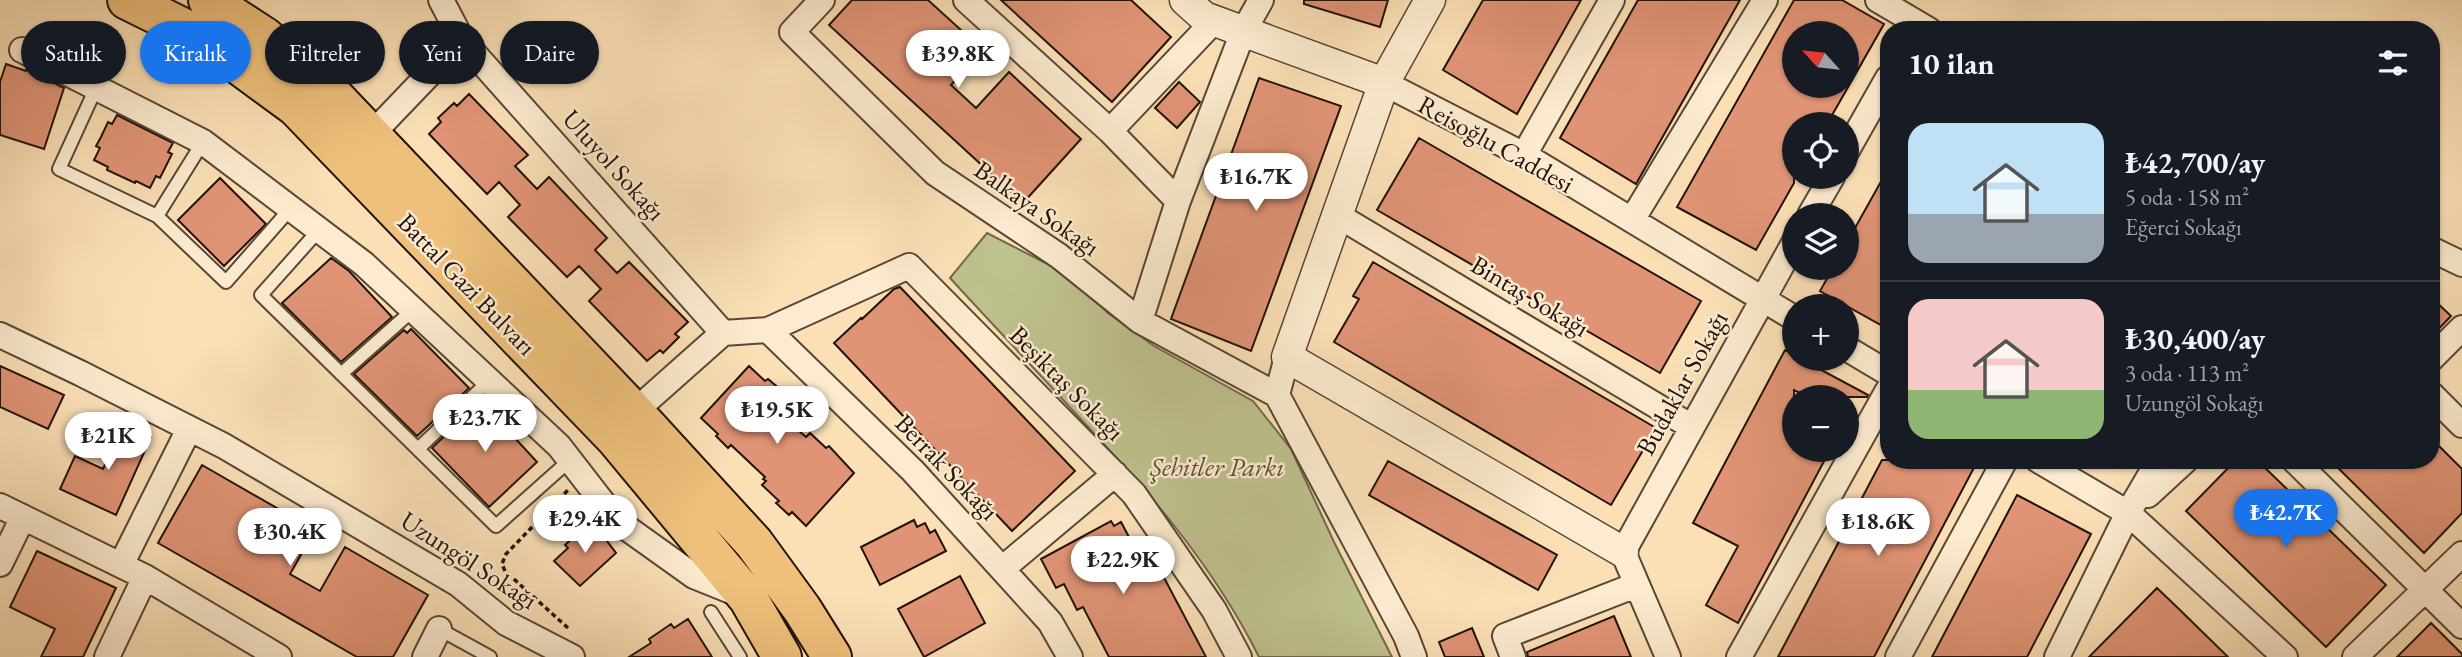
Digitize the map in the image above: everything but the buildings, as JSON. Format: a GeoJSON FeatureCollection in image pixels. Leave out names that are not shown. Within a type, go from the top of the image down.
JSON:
{"type":"FeatureCollection","features":[{"type":"Feature","properties":{"kind":"main road","name":"Battal Gazi Bulvarı"},"geometry":{"type":"LineString","coordinates":[[127,0],[198,35],[296,107],[615,439],[748,598],[782,657]]}},
{"type":"Feature","properties":{"kind":"main road","name":"Battal Gazi Bulvarı"},"geometry":{"type":"LineString","coordinates":[[208,0],[276,46],[328,90],[634,412],[754,543],[802,609],[832,657]]}},
{"type":"Feature","properties":{"kind":"street","name":"Uluyol Sokağı"},"geometry":{"type":"LineString","coordinates":[[440,0],[451,21]]}},
{"type":"Feature","properties":{"kind":"street","name":"Balkaya Sokağı"},"geometry":{"type":"LineString","coordinates":[[822,0],[792,32],[935,173],[1059,256],[1140,320],[1277,395]]}},
{"type":"Feature","properties":{"kind":"street"},"geometry":{"type":"LineString","coordinates":[[966,0],[1110,131],[1178,201]]}},
{"type":"Feature","properties":{"kind":"street","name":"Reisoğlu Caddesi"},"geometry":{"type":"LineString","coordinates":[[1185,0],[1214,21],[1384,83],[1524,155],[1782,310]]}},
{"type":"Feature","properties":{"kind":"street"},"geometry":{"type":"LineString","coordinates":[[1140,320],[1178,201],[1243,32],[1261,0]]}},
{"type":"Feature","properties":{"kind":"street"},"geometry":{"type":"LineString","coordinates":[[1414,657],[1406,636],[1277,395],[1287,357],[1384,83],[1430,0]]}},
{"type":"Feature","properties":{"kind":"street"},"geometry":{"type":"LineString","coordinates":[[1524,155],[1612,0]]}},
{"type":"Feature","properties":{"kind":"street"},"geometry":{"type":"LineString","coordinates":[[1632,220],[1765,0]]}},
{"type":"Feature","properties":{"kind":"street"},"geometry":{"type":"LineString","coordinates":[[1878,0],[1911,21]]}},
{"type":"Feature","properties":{"kind":"street"},"geometry":{"type":"LineString","coordinates":[[1110,131],[1214,21]]}},
{"type":"Feature","properties":{"kind":"street","name":"Uluyol Sokağı"},"geometry":{"type":"LineString","coordinates":[[486,68],[723,333]]}},
{"type":"Feature","properties":{"kind":"street"},"geometry":{"type":"LineString","coordinates":[[88,84],[203,142],[364,264],[559,446],[617,521],[694,576],[748,598]]}},
{"type":"Feature","properties":{"kind":"street"},"geometry":{"type":"LineString","coordinates":[[370,136],[419,84]]}},
{"type":"Feature","properties":{"kind":"street"},"geometry":{"type":"LineString","coordinates":[[1859,129],[1880,92]]}},
{"type":"Feature","properties":{"kind":"street","name":"Bintaş Sokağı"},"geometry":{"type":"LineString","coordinates":[[1337,215],[1692,427]]}},
{"type":"Feature","properties":{"kind":"street"},"geometry":{"type":"LineString","coordinates":[[2440,253],[2462,264]]}},
{"type":"Feature","properties":{"kind":"street","name":"Budaklar Sokağı"},"geometry":{"type":"LineString","coordinates":[[1623,552],[1782,264]]}},
{"type":"Feature","properties":{"kind":"street","name":"Beşiktaş Sokağı"},"geometry":{"type":"LineString","coordinates":[[768,330],[909,267],[1134,494],[1207,600],[1239,657]]}},
{"type":"Feature","properties":{"kind":"street"},"geometry":{"type":"LineString","coordinates":[[2440,350],[2462,328]]}},
{"type":"Feature","properties":{"kind":"street"},"geometry":{"type":"LineString","coordinates":[[634,412],[723,333],[768,330]]}},
{"type":"Feature","properties":{"kind":"street","name":"Berrak Sokağı"},"geometry":{"type":"LineString","coordinates":[[768,330],[914,471],[1050,622],[1070,657]]}},
{"type":"Feature","properties":{"kind":"street","name":"Uzungöl Sokağı"},"geometry":{"type":"LineString","coordinates":[[0,335],[223,446],[458,584],[506,623],[572,657]]}},
{"type":"Feature","properties":{"kind":"street"},"geometry":{"type":"LineString","coordinates":[[1859,356],[1880,368]]}},
{"type":"Feature","properties":{"kind":"street"},"geometry":{"type":"LineString","coordinates":[[1287,357],[1623,552],[1668,657]]}},
{"type":"Feature","properties":{"kind":"street"},"geometry":{"type":"LineString","coordinates":[[2440,403],[2462,425]]}},
{"type":"Feature","properties":{"kind":"street"},"geometry":{"type":"LineString","coordinates":[[1739,657],[1880,404]]}},
{"type":"Feature","properties":{"kind":"street"},"geometry":{"type":"LineString","coordinates":[[121,565],[189,429]]}},
{"type":"Feature","properties":{"kind":"street"},"geometry":{"type":"LineString","coordinates":[[1898,657],[2000,469]]}},
{"type":"Feature","properties":{"kind":"street"},"geometry":{"type":"LineString","coordinates":[[2053,469],[2129,513],[2285,657]]}},
{"type":"Feature","properties":{"kind":"street"},"geometry":{"type":"LineString","coordinates":[[2060,655],[2129,513],[2154,469]]}},
{"type":"Feature","properties":{"kind":"street"},"geometry":{"type":"LineString","coordinates":[[2129,513],[2176,469]]}},
{"type":"Feature","properties":{"kind":"street"},"geometry":{"type":"LineString","coordinates":[[2303,469],[2462,626]]}},
{"type":"Feature","properties":{"kind":"street"},"geometry":{"type":"LineString","coordinates":[[1002,569],[1115,474]]}},
{"type":"Feature","properties":{"kind":"street"},"geometry":{"type":"LineString","coordinates":[[0,506],[145,577],[267,654]]}},
{"type":"Feature","properties":{"kind":"street"},"geometry":{"type":"LineString","coordinates":[[0,564],[23,517]]}},
{"type":"Feature","properties":{"kind":"street"},"geometry":{"type":"LineString","coordinates":[[2355,657],[2462,554]]}},
{"type":"Feature","properties":{"kind":"street"},"geometry":{"type":"LineString","coordinates":[[107,657],[145,577]]}},
{"type":"Feature","properties":{"kind":"street"},"geometry":{"type":"LineString","coordinates":[[1509,647],[1636,585]]}},
{"type":"Feature","properties":{"kind":"street"},"geometry":{"type":"LineString","coordinates":[[425,657],[439,629]]}},
{"type":"Feature","properties":{"kind":"lane"},"geometry":{"type":"LineString","coordinates":[[96,88],[59,169],[157,216],[226,282],[290,208]]}},
{"type":"Feature","properties":{"kind":"lane"},"geometry":{"type":"LineString","coordinates":[[157,216],[203,142]]}},
{"type":"Feature","properties":{"kind":"lane"},"geometry":{"type":"LineString","coordinates":[[319,230],[261,295],[496,526],[576,468]]}},
{"type":"Feature","properties":{"kind":"lane"},"geometry":{"type":"LineString","coordinates":[[341,374],[413,310]]}},
{"type":"Feature","properties":{"kind":"lane"},"geometry":{"type":"LineString","coordinates":[[418,449],[489,381]]}},
{"type":"Feature","properties":{"kind":"lane"},"geometry":{"type":"LineString","coordinates":[[711,612],[740,657]]}},
{"type":"Feature","properties":{"kind":"lane"},"geometry":{"type":"LineString","coordinates":[[439,629],[489,657]]}},
{"type":"Feature","properties":{"kind":"path"},"geometry":{"type":"LineString","coordinates":[[568,629],[506,571],[502,564],[506,554],[576,468]]}},
{"type":"Feature","properties":{"kind":"green space","name":"Şehitler Parkı"},"geometry":{"type":"Polygon","coordinates":[[[987,233],[1067,274],[1108,313],[1154,346],[1253,401],[1291,449],[1392,657],[1259,657],[1221,590],[1177,529],[1103,443],[950,278],[987,233]]]}}]}
